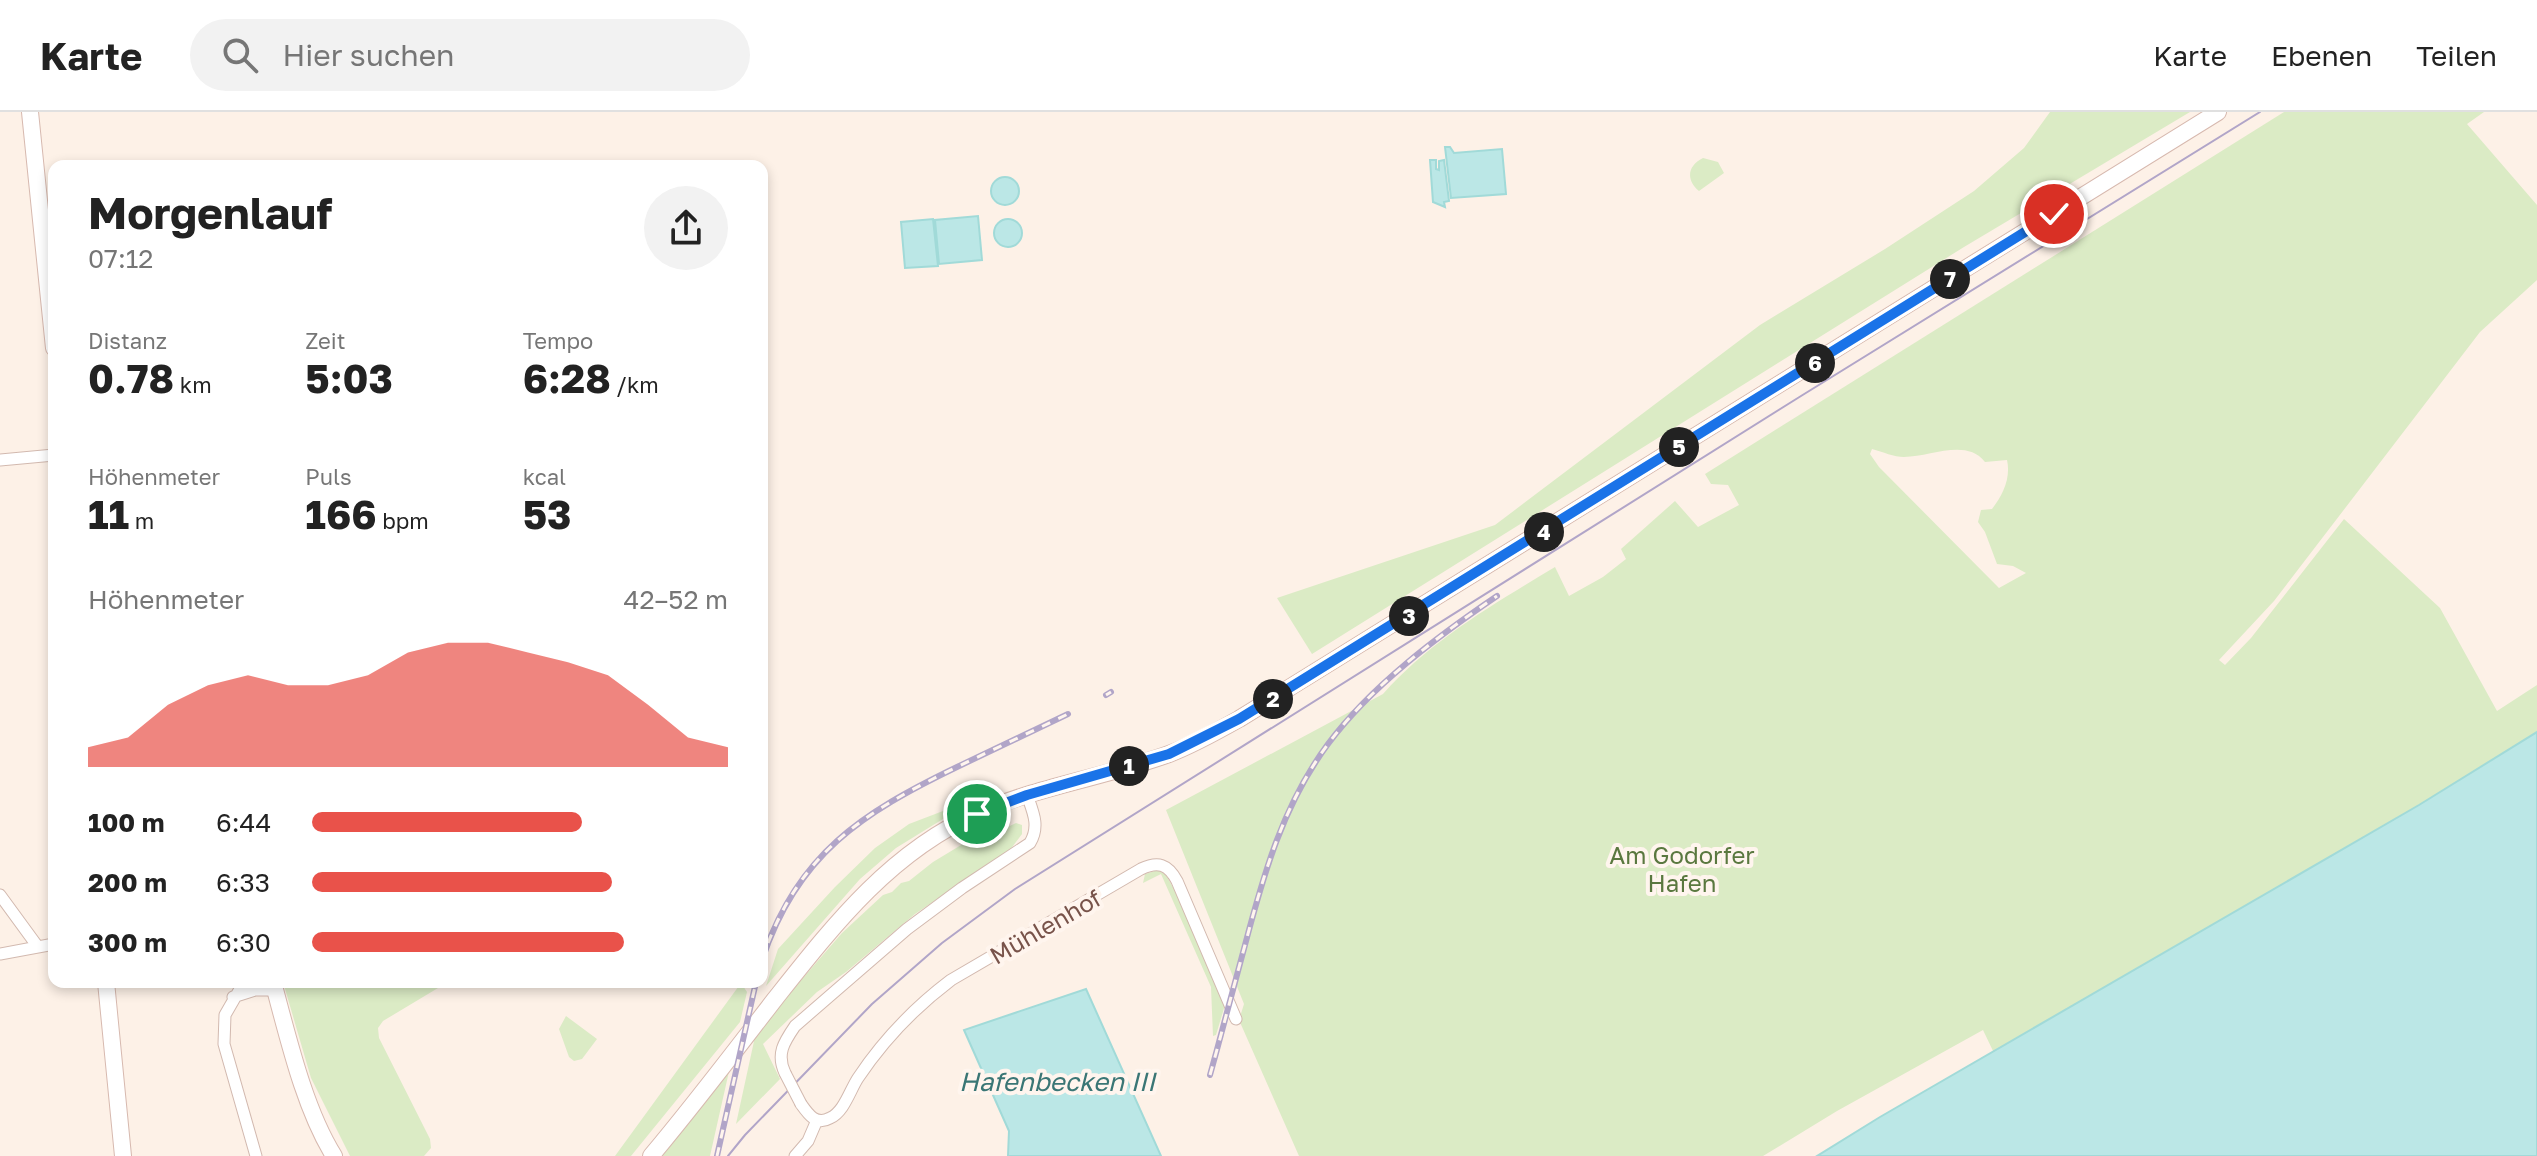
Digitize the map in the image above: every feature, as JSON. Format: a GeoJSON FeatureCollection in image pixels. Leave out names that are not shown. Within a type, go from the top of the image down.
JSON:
{"type":"FeatureCollection","features":[{"type":"Feature","properties":{"kind":"main road"},"geometry":{"type":"LineString","coordinates":[[30,112],[48,289]]}},
{"type":"Feature","properties":{"kind":"main road"},"geometry":{"type":"LineString","coordinates":[[651,1156],[831,928],[865,891],[896,864],[945,831],[977,814],[1027,795],[1169,754],[1239,719],[2218,112]]}},
{"type":"Feature","properties":{"kind":"main road"},"geometry":{"type":"LineString","coordinates":[[107,988],[123,1156]]}},
{"type":"Feature","properties":{"kind":"main road"},"geometry":{"type":"LineString","coordinates":[[275,988],[309,1105],[334,1156]]}},
{"type":"Feature","properties":{"kind":"street"},"geometry":{"type":"LineString","coordinates":[[0,460],[48,456]]}},
{"type":"Feature","properties":{"kind":"street"},"geometry":{"type":"LineString","coordinates":[[817,1120],[801,1104],[785,1073],[780,1058],[782,1046],[795,1026],[907,929],[1030,843],[1036,833],[1036,825],[1027,795]]}},
{"type":"Feature","properties":{"kind":"street","name":"Mühlenhof"},"geometry":{"type":"LineString","coordinates":[[795,1156],[808,1141],[817,1120],[831,1118],[839,1112],[857,1079],[893,1030],[951,980],[1141,869],[1157,863],[1167,867],[1177,881],[1236,1019]]}},
{"type":"Feature","properties":{"kind":"street"},"geometry":{"type":"LineString","coordinates":[[0,895],[38,947]]}},
{"type":"Feature","properties":{"kind":"street"},"geometry":{"type":"LineString","coordinates":[[0,954],[48,945]]}},
{"type":"Feature","properties":{"kind":"street"},"geometry":{"type":"LineString","coordinates":[[240,988],[225,1015],[224,1044],[256,1156]]}},
{"type":"Feature","properties":{"kind":"street"},"geometry":{"type":"LineString","coordinates":[[233,997],[264,988]]}},
{"type":"Feature","properties":{"kind":"green space"},"geometry":{"type":"Polygon","coordinates":[[[2050,112],[2190,112],[1964,247],[1312,654],[1277,598],[1495,525],[1760,325],[1974,191],[2024,148],[2050,112]]]}},
{"type":"Feature","properties":{"kind":"green space","name":"Am Godorfer Hafen"},"geometry":{"type":"Polygon","coordinates":[[[2284,112],[2484,112],[2467,124],[2537,205],[2537,280],[2480,332],[2274,601],[2219,660],[2225,665],[2251,638],[2344,519],[2440,608],[2497,711],[2537,685],[2537,732],[2419,805],[1994,1053],[1983,1030],[1763,1156],[1299,1156],[1239,1020],[1244,1004],[1166,810],[1383,694],[1442,640],[1555,567],[1569,596],[1603,577],[1626,559],[1621,549],[1675,501],[1698,527],[1739,505],[1728,485],[1711,484],[1705,474],[2284,112]],[[1872,449],[1870,454],[1879,467],[1999,588],[2026,573],[2013,566],[1997,564],[1978,522],[1981,510],[1992,509],[2003,492],[2008,473],[2007,460],[1985,462],[1968,451],[1958,450],[1904,457],[1872,449]]]}},
{"type":"Feature","properties":{"kind":"green space"},"geometry":{"type":"Polygon","coordinates":[[[1703,158],[1718,162],[1724,173],[1699,191],[1690,173],[1703,158]]]}},
{"type":"Feature","properties":{"kind":"green space"},"geometry":{"type":"Polygon","coordinates":[[[977,798],[896,848],[860,879],[768,984],[778,949],[875,848],[909,824],[977,798]]]}},
{"type":"Feature","properties":{"kind":"green space"},"geometry":{"type":"Polygon","coordinates":[[[1016,823],[1022,825],[1022,834],[1010,850],[915,914],[846,972],[817,992],[763,1044],[780,1079],[736,1124],[756,1032],[842,933],[883,895],[909,881],[933,862],[981,833],[993,834],[1016,823]]]}},
{"type":"Feature","properties":{"kind":"green space"},"geometry":{"type":"Polygon","coordinates":[[[1158,870],[1166,875],[1174,889],[1225,1005],[1216,1035],[1213,1036],[1211,987],[1161,874],[1143,883],[1145,874],[1158,870]]]}},
{"type":"Feature","properties":{"kind":"green space"},"geometry":{"type":"Polygon","coordinates":[[[285,988],[438,988],[383,1021],[378,1028],[379,1038],[430,1139],[431,1148],[424,1156],[350,1156],[311,1078],[285,988]]]}},
{"type":"Feature","properties":{"kind":"green space"},"geometry":{"type":"Polygon","coordinates":[[[737,988],[744,988],[747,992],[740,1022],[631,1156],[615,1156],[737,988]]]}},
{"type":"Feature","properties":{"kind":"green space"},"geometry":{"type":"Polygon","coordinates":[[[566,1016],[597,1039],[582,1059],[574,1061],[569,1057],[559,1029],[566,1016]]]}},
{"type":"Feature","properties":{"kind":"green space"},"geometry":{"type":"Polygon","coordinates":[[[730,1067],[710,1156],[661,1156],[730,1067]]]}},
{"type":"Feature","properties":{"kind":"water"},"geometry":{"type":"Polygon","coordinates":[[[1445,147],[1450,147],[1454,153],[1502,149],[1506,194],[1451,198],[1445,147]]]}},
{"type":"Feature","properties":{"kind":"water"},"geometry":{"type":"Polygon","coordinates":[[[1430,160],[1436,160],[1436,169],[1439,170],[1439,161],[1444,160],[1449,201],[1444,202],[1445,207],[1433,202],[1430,160]]]}},
{"type":"Feature","properties":{"kind":"water"},"geometry":{"type":"Polygon","coordinates":[[[1005,177],[1015,181],[1019,191],[1015,201],[1005,205],[995,201],[991,191],[995,181],[1005,177]]]}},
{"type":"Feature","properties":{"kind":"water"},"geometry":{"type":"Polygon","coordinates":[[[978,216],[982,260],[939,264],[935,220],[978,216]]]}},
{"type":"Feature","properties":{"kind":"water"},"geometry":{"type":"Polygon","coordinates":[[[933,219],[938,266],[905,268],[901,222],[933,219]]]}},
{"type":"Feature","properties":{"kind":"water"},"geometry":{"type":"Polygon","coordinates":[[[1008,219],[1018,223],[1022,233],[1018,243],[1008,247],[998,243],[994,233],[998,223],[1008,219]]]}},
{"type":"Feature","properties":{"kind":"water"},"geometry":{"type":"Polygon","coordinates":[[[2537,732],[2537,1156],[1817,1156],[2419,805],[2537,732]]]}},
{"type":"Feature","properties":{"kind":"water","name":"Hafenbecken III"},"geometry":{"type":"Polygon","coordinates":[[[1086,989],[1161,1156],[1008,1156],[1009,1131],[964,1030],[1086,989]]]}},
{"type":"Feature","properties":{"kind":"tram line"},"geometry":{"type":"LineString","coordinates":[[728,1156],[872,1004],[942,943],[1015,889],[2260,112]]}},
{"type":"Feature","properties":{"kind":"railway"},"geometry":{"type":"LineString","coordinates":[[1210,1075],[1268,866],[1287,815],[1312,767],[1345,723],[1385,682],[1429,645],[1497,596]]}},
{"type":"Feature","properties":{"kind":"railway"},"geometry":{"type":"LineString","coordinates":[[1106,695],[1111,692]]}},
{"type":"Feature","properties":{"kind":"railway"},"geometry":{"type":"LineString","coordinates":[[768,945],[794,892],[814,864],[863,820],[923,784],[1068,714]]}},
{"type":"Feature","properties":{"kind":"railway"},"geometry":{"type":"LineString","coordinates":[[717,1156],[755,988]]}},
{"type":"Feature","properties":{"kind":"route"},"geometry":{"type":"LineString","coordinates":[[977,814],[1027,795],[1169,754],[1239,719],[2054,214]]}}]}
